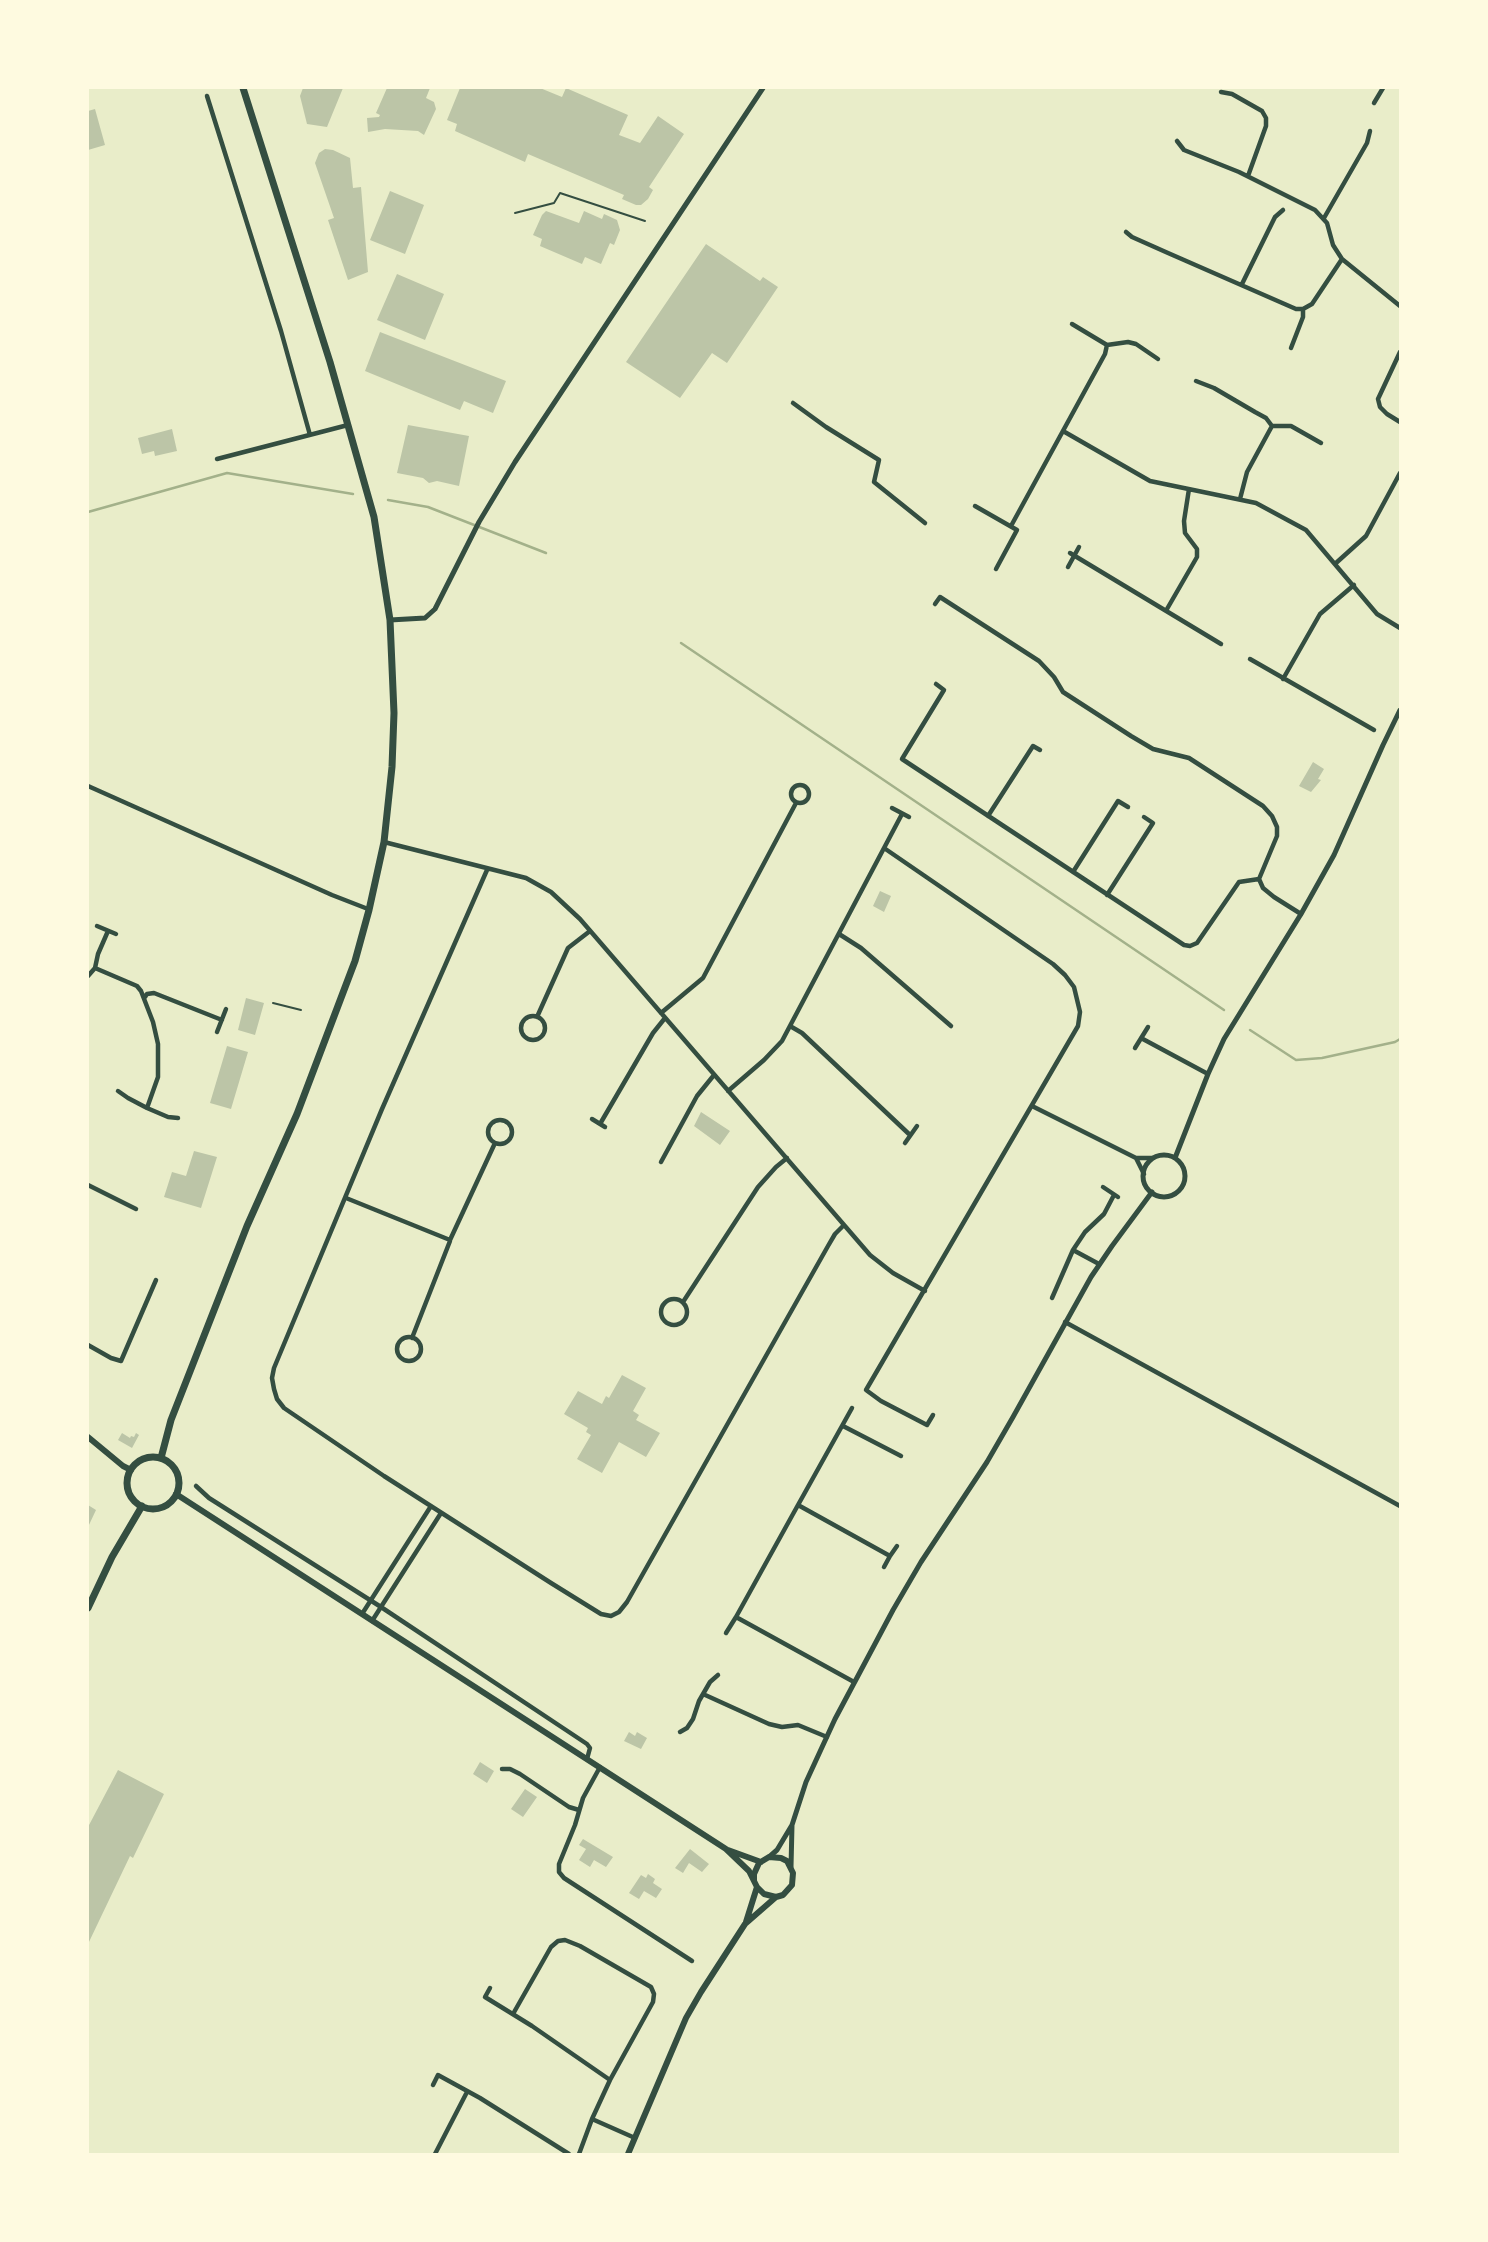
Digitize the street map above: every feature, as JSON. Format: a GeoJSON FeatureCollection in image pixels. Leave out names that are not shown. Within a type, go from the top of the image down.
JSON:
{"type":"FeatureCollection","features":[{"type":"Feature","properties":{"kind":"main road"},"geometry":{"type":"LineString","coordinates":[[161,1458],[170,1420],[247,1226],[297,1114],[342,996],[369,910],[384,842],[392,767],[394,713],[390,620],[374,517],[243,88]]}},
{"type":"Feature","properties":{"kind":"main road"},"geometry":{"type":"LineString","coordinates":[[88,1437],[131,1470]]}},
{"type":"Feature","properties":{"kind":"main road"},"geometry":{"type":"LineString","coordinates":[[147,1458],[161,1458],[173,1466],[177,1473],[179,1480],[176,1494],[165,1506],[142,1506],[135,1502],[128,1487],[131,1470],[147,1458]]}},
{"type":"Feature","properties":{"kind":"main road"},"geometry":{"type":"LineString","coordinates":[[176,1494],[726,1849],[761,1862]]}},
{"type":"Feature","properties":{"kind":"main road"},"geometry":{"type":"LineString","coordinates":[[88,1608],[112,1557],[142,1506]]}},
{"type":"Feature","properties":{"kind":"main road"},"geometry":{"type":"LineString","coordinates":[[726,1849],[764,1894],[776,1897]]}},
{"type":"Feature","properties":{"kind":"main road"},"geometry":{"type":"LineString","coordinates":[[628,2154],[701,1992],[745,1924],[792,1885],[794,1879],[791,1867],[781,1858],[769,1857],[756,1868],[756,1883],[745,1924]]}},
{"type":"Feature","properties":{"kind":"street"},"geometry":{"type":"LineString","coordinates":[[390,620],[425,618],[435,610],[474,531],[515,462],[763,88]]}},
{"type":"Feature","properties":{"kind":"street"},"geometry":{"type":"LineString","coordinates":[[1374,103],[1383,88]]}},
{"type":"Feature","properties":{"kind":"street"},"geometry":{"type":"LineString","coordinates":[[1221,92],[1226,92],[1262,111],[1266,118],[1266,126],[1248,176]]}},
{"type":"Feature","properties":{"kind":"street"},"geometry":{"type":"LineString","coordinates":[[207,96],[310,435]]}},
{"type":"Feature","properties":{"kind":"street"},"geometry":{"type":"LineString","coordinates":[[1324,218],[1367,143],[1370,131]]}},
{"type":"Feature","properties":{"kind":"street"},"geometry":{"type":"LineString","coordinates":[[1177,141],[1184,150],[1248,176],[1315,210],[1324,218],[1333,245],[1342,259],[1401,306]]}},
{"type":"Feature","properties":{"kind":"street"},"geometry":{"type":"LineString","coordinates":[[1242,284],[1275,217],[1283,210]]}},
{"type":"Feature","properties":{"kind":"street"},"geometry":{"type":"LineString","coordinates":[[1126,232],[1296,309],[1303,309],[1311,304],[1342,259]]}},
{"type":"Feature","properties":{"kind":"street"},"geometry":{"type":"LineString","coordinates":[[1291,348],[1303,317],[1303,309]]}},
{"type":"Feature","properties":{"kind":"street"},"geometry":{"type":"LineString","coordinates":[[1072,324],[1107,345],[1128,342],[1136,344],[1158,359]]}},
{"type":"Feature","properties":{"kind":"street"},"geometry":{"type":"LineString","coordinates":[[1011,526],[1105,354],[1107,345]]}},
{"type":"Feature","properties":{"kind":"street"},"geometry":{"type":"LineString","coordinates":[[1401,352],[1378,399],[1380,407],[1387,414],[1401,422]]}},
{"type":"Feature","properties":{"kind":"street"},"geometry":{"type":"LineString","coordinates":[[1196,381],[1214,388],[1266,418],[1272,426]]}},
{"type":"Feature","properties":{"kind":"street"},"geometry":{"type":"LineString","coordinates":[[793,403],[879,460],[874,482],[925,523]]}},
{"type":"Feature","properties":{"kind":"street"},"geometry":{"type":"LineString","coordinates":[[217,459],[348,425]]}},
{"type":"Feature","properties":{"kind":"street"},"geometry":{"type":"LineString","coordinates":[[1272,426],[1291,426],[1321,443]]}},
{"type":"Feature","properties":{"kind":"street"},"geometry":{"type":"LineString","coordinates":[[1240,499],[1247,472],[1272,426]]}},
{"type":"Feature","properties":{"kind":"street"},"geometry":{"type":"LineString","coordinates":[[1063,431],[1150,481],[1256,503],[1306,530],[1377,614],[1401,628]]}},
{"type":"Feature","properties":{"kind":"street"},"geometry":{"type":"LineString","coordinates":[[1336,563],[1366,536],[1401,473]]}},
{"type":"Feature","properties":{"kind":"street"},"geometry":{"type":"LineString","coordinates":[[1167,609],[1197,557],[1197,549],[1185,533],[1189,489]]}},
{"type":"Feature","properties":{"kind":"street"},"geometry":{"type":"LineString","coordinates":[[1392,489],[1401,494]]}},
{"type":"Feature","properties":{"kind":"street"},"geometry":{"type":"LineString","coordinates":[[975,506],[1017,530],[996,569]]}},
{"type":"Feature","properties":{"kind":"street"},"geometry":{"type":"LineString","coordinates":[[1068,567],[1072,554],[1079,547]]}},
{"type":"Feature","properties":{"kind":"street"},"geometry":{"type":"LineString","coordinates":[[1072,554],[1221,644]]}},
{"type":"Feature","properties":{"kind":"street"},"geometry":{"type":"LineString","coordinates":[[1283,679],[1320,614],[1353,585]]}},
{"type":"Feature","properties":{"kind":"street"},"geometry":{"type":"LineString","coordinates":[[935,604],[940,597],[1039,661],[1063,692],[1131,736],[1153,749],[1189,758],[1263,806],[1272,816],[1277,827],[1277,836],[1259,879],[1263,888],[1301,914]]}},
{"type":"Feature","properties":{"kind":"street"},"geometry":{"type":"LineString","coordinates":[[1250,659],[1374,730]]}},
{"type":"Feature","properties":{"kind":"street"},"geometry":{"type":"LineString","coordinates":[[936,684],[944,690],[902,759],[1184,945],[1197,943],[1240,882],[1259,879]]}},
{"type":"Feature","properties":{"kind":"street"},"geometry":{"type":"LineString","coordinates":[[1175,1158],[1224,1039],[1334,855],[1401,710]]}},
{"type":"Feature","properties":{"kind":"street"},"geometry":{"type":"LineString","coordinates":[[988,816],[1033,746],[1040,750]]}},
{"type":"Feature","properties":{"kind":"street"},"geometry":{"type":"LineString","coordinates":[[803,785],[809,791],[809,797],[804,803],[796,803],[790,795],[792,789],[803,785]]}},
{"type":"Feature","properties":{"kind":"street"},"geometry":{"type":"LineString","coordinates":[[88,786],[369,910]]}},
{"type":"Feature","properties":{"kind":"street"},"geometry":{"type":"LineString","coordinates":[[1073,872],[1118,801],[1128,807]]}},
{"type":"Feature","properties":{"kind":"street"},"geometry":{"type":"LineString","coordinates":[[661,1013],[703,978],[796,803]]}},
{"type":"Feature","properties":{"kind":"street"},"geometry":{"type":"LineString","coordinates":[[892,808],[909,817]]}},
{"type":"Feature","properties":{"kind":"street"},"geometry":{"type":"LineString","coordinates":[[728,1091],[782,1041],[902,814]]}},
{"type":"Feature","properties":{"kind":"street"},"geometry":{"type":"LineString","coordinates":[[1107,895],[1153,823],[1144,817]]}},
{"type":"Feature","properties":{"kind":"street"},"geometry":{"type":"LineString","coordinates":[[384,842],[526,878],[551,891],[567,904],[870,1255],[893,1273],[925,1290]]}},
{"type":"Feature","properties":{"kind":"street"},"geometry":{"type":"LineString","coordinates":[[884,848],[1053,964],[1074,987],[1080,1012],[1078,1026],[866,1390],[927,1425],[933,1415]]}},
{"type":"Feature","properties":{"kind":"street"},"geometry":{"type":"LineString","coordinates":[[487,870],[382,1109],[274,1368],[274,1389],[284,1408],[441,1513],[601,1614],[611,1616],[619,1612],[627,1602],[828,1246],[835,1234],[845,1225]]}},
{"type":"Feature","properties":{"kind":"street"},"geometry":{"type":"LineString","coordinates":[[97,926],[116,934]]}},
{"type":"Feature","properties":{"kind":"street"},"geometry":{"type":"LineString","coordinates":[[88,976],[95,968],[108,931]]}},
{"type":"Feature","properties":{"kind":"street"},"geometry":{"type":"LineString","coordinates":[[537,1017],[568,948],[590,931]]}},
{"type":"Feature","properties":{"kind":"street"},"geometry":{"type":"LineString","coordinates":[[839,934],[861,948],[951,1026]]}},
{"type":"Feature","properties":{"kind":"street"},"geometry":{"type":"LineString","coordinates":[[95,968],[137,986],[145,998],[158,1044],[159,1063],[158,1077],[147,1108]]}},
{"type":"Feature","properties":{"kind":"street"},"geometry":{"type":"LineString","coordinates":[[145,998],[147,994],[154,993],[222,1020]]}},
{"type":"Feature","properties":{"kind":"street"},"geometry":{"type":"LineString","coordinates":[[217,1032],[226,1009]]}},
{"type":"Feature","properties":{"kind":"street"},"geometry":{"type":"LineString","coordinates":[[537,1017],[544,1022],[544,1034],[538,1040],[530,1040],[522,1033],[522,1025],[526,1018],[537,1017]]}},
{"type":"Feature","properties":{"kind":"street"},"geometry":{"type":"LineString","coordinates":[[592,1119],[603,1126],[653,1033],[665,1018]]}},
{"type":"Feature","properties":{"kind":"street"},"geometry":{"type":"LineString","coordinates":[[790,1026],[803,1032],[910,1135]]}},
{"type":"Feature","properties":{"kind":"street"},"geometry":{"type":"LineString","coordinates":[[1135,1048],[1147,1027]]}},
{"type":"Feature","properties":{"kind":"street"},"geometry":{"type":"LineString","coordinates":[[1141,1038],[1208,1074]]}},
{"type":"Feature","properties":{"kind":"street"},"geometry":{"type":"LineString","coordinates":[[661,1162],[697,1096],[714,1075]]}},
{"type":"Feature","properties":{"kind":"street"},"geometry":{"type":"LineString","coordinates":[[118,1091],[147,1108],[168,1117],[178,1118]]}},
{"type":"Feature","properties":{"kind":"street"},"geometry":{"type":"LineString","coordinates":[[1032,1106],[1136,1158],[1163,1155],[1175,1158],[1184,1168],[1182,1187],[1171,1195],[1158,1196],[1145,1182],[1136,1158]]}},
{"type":"Feature","properties":{"kind":"street"},"geometry":{"type":"LineString","coordinates":[[497,1120],[505,1121],[511,1126],[511,1138],[506,1143],[495,1143],[489,1137],[488,1129],[497,1120]]}},
{"type":"Feature","properties":{"kind":"street"},"geometry":{"type":"LineString","coordinates":[[905,1143],[917,1126]]}},
{"type":"Feature","properties":{"kind":"street"},"geometry":{"type":"LineString","coordinates":[[412,1338],[450,1240],[495,1143]]}},
{"type":"Feature","properties":{"kind":"street"},"geometry":{"type":"LineString","coordinates":[[683,1302],[758,1187],[787,1158]]}},
{"type":"Feature","properties":{"kind":"street"},"geometry":{"type":"LineString","coordinates":[[1144,1174],[1147,1164],[1153,1158]]}},
{"type":"Feature","properties":{"kind":"street"},"geometry":{"type":"LineString","coordinates":[[88,1185],[136,1209]]}},
{"type":"Feature","properties":{"kind":"street"},"geometry":{"type":"LineString","coordinates":[[1052,1298],[1073,1250],[1116,1196],[1103,1187]]}},
{"type":"Feature","properties":{"kind":"street"},"geometry":{"type":"LineString","coordinates":[[769,1857],[777,1850],[792,1825],[806,1782],[827,1737],[854,1682],[921,1562],[1013,1418],[1099,1264],[1152,1192]]}},
{"type":"Feature","properties":{"kind":"street"},"geometry":{"type":"LineString","coordinates":[[346,1198],[450,1240]]}},
{"type":"Feature","properties":{"kind":"street"},"geometry":{"type":"LineString","coordinates":[[1073,1250],[1099,1264]]}},
{"type":"Feature","properties":{"kind":"street"},"geometry":{"type":"LineString","coordinates":[[88,1345],[121,1361],[156,1280]]}},
{"type":"Feature","properties":{"kind":"street"},"geometry":{"type":"LineString","coordinates":[[673,1299],[683,1302],[687,1312],[684,1320],[676,1324],[664,1321],[661,1309],[665,1302],[673,1299]]}},
{"type":"Feature","properties":{"kind":"street"},"geometry":{"type":"LineString","coordinates":[[1065,1322],[1401,1506]]}},
{"type":"Feature","properties":{"kind":"street"},"geometry":{"type":"LineString","coordinates":[[412,1338],[418,1342],[421,1350],[415,1359],[407,1361],[398,1354],[397,1346],[401,1340],[412,1338]]}},
{"type":"Feature","properties":{"kind":"street"},"geometry":{"type":"LineString","coordinates":[[726,1633],[852,1408]]}},
{"type":"Feature","properties":{"kind":"street"},"geometry":{"type":"LineString","coordinates":[[842,1426],[901,1456]]}},
{"type":"Feature","properties":{"kind":"street"},"geometry":{"type":"LineString","coordinates":[[196,1486],[209,1498],[381,1607],[587,1744],[590,1748],[587,1759]]}},
{"type":"Feature","properties":{"kind":"street"},"geometry":{"type":"LineString","coordinates":[[798,1505],[890,1556]]}},
{"type":"Feature","properties":{"kind":"street"},"geometry":{"type":"LineString","coordinates":[[362,1615],[433,1507]]}},
{"type":"Feature","properties":{"kind":"street"},"geometry":{"type":"LineString","coordinates":[[372,1622],[441,1513]]}},
{"type":"Feature","properties":{"kind":"street"},"geometry":{"type":"LineString","coordinates":[[884,1567],[897,1546]]}},
{"type":"Feature","properties":{"kind":"street"},"geometry":{"type":"LineString","coordinates":[[736,1617],[854,1682]]}},
{"type":"Feature","properties":{"kind":"street"},"geometry":{"type":"LineString","coordinates":[[680,1732],[687,1728],[693,1719],[703,1694],[718,1675]]}},
{"type":"Feature","properties":{"kind":"street"},"geometry":{"type":"LineString","coordinates":[[703,1694],[769,1724],[782,1727],[798,1725],[827,1737]]}},
{"type":"Feature","properties":{"kind":"street"},"geometry":{"type":"LineString","coordinates":[[600,1767],[583,1798],[559,1864],[559,1872],[564,1878],[692,1961]]}},
{"type":"Feature","properties":{"kind":"street"},"geometry":{"type":"LineString","coordinates":[[502,1769],[510,1769],[520,1774],[569,1807],[579,1810]]}},
{"type":"Feature","properties":{"kind":"street"},"geometry":{"type":"LineString","coordinates":[[791,1867],[792,1825]]}},
{"type":"Feature","properties":{"kind":"street"},"geometry":{"type":"LineString","coordinates":[[513,2014],[551,1947],[558,1941],[565,1940],[580,1946],[651,1987],[653,2002],[610,2080],[579,2154]]}},
{"type":"Feature","properties":{"kind":"street"},"geometry":{"type":"LineString","coordinates":[[490,1988],[485,1997],[610,2080]]}},
{"type":"Feature","properties":{"kind":"street"},"geometry":{"type":"LineString","coordinates":[[433,2085],[438,2076],[569,2154]]}},
{"type":"Feature","properties":{"kind":"street"},"geometry":{"type":"LineString","coordinates":[[435,2154],[467,2092]]}},
{"type":"Feature","properties":{"kind":"street"},"geometry":{"type":"LineString","coordinates":[[592,2119],[635,2138]]}},
{"type":"Feature","properties":{"kind":"lane"},"geometry":{"type":"LineString","coordinates":[[515,213],[554,203],[560,193],[645,221]]}},
{"type":"Feature","properties":{"kind":"lane"},"geometry":{"type":"LineString","coordinates":[[273,1003],[302,1010]]}},
{"type":"Feature","properties":{"kind":"building"},"geometry":{"type":"Polygon","coordinates":[[[303,88],[343,88],[327,127],[307,124],[300,96],[303,88]]]}},
{"type":"Feature","properties":{"kind":"building"},"geometry":{"type":"Polygon","coordinates":[[[387,88],[430,88],[426,98],[434,102],[436,109],[424,135],[418,131],[385,129],[368,132],[367,118],[379,117],[376,113],[387,88]]]}},
{"type":"Feature","properties":{"kind":"building"},"geometry":{"type":"Polygon","coordinates":[[[460,88],[540,88],[562,97],[566,88],[628,115],[619,135],[640,143],[658,116],[684,134],[649,187],[653,190],[648,199],[641,205],[636,205],[622,199],[624,195],[528,154],[525,162],[455,131],[457,124],[447,120],[460,88]]]}},
{"type":"Feature","properties":{"kind":"building"},"geometry":{"type":"Polygon","coordinates":[[[95,109],[105,145],[88,150],[88,111],[95,109]]]}},
{"type":"Feature","properties":{"kind":"building"},"geometry":{"type":"Polygon","coordinates":[[[325,149],[350,158],[353,188],[361,187],[368,272],[348,280],[328,220],[334,218],[315,163],[319,153],[325,149]]]}},
{"type":"Feature","properties":{"kind":"building"},"geometry":{"type":"Polygon","coordinates":[[[390,191],[424,205],[405,254],[370,240],[390,191]]]}},
{"type":"Feature","properties":{"kind":"building"},"geometry":{"type":"Polygon","coordinates":[[[546,211],[579,223],[584,211],[602,219],[604,214],[617,220],[620,230],[614,245],[610,243],[601,264],[585,257],[582,264],[540,246],[542,239],[533,235],[546,211]]]}},
{"type":"Feature","properties":{"kind":"building"},"geometry":{"type":"Polygon","coordinates":[[[706,244],[760,281],[763,277],[778,287],[727,363],[712,353],[680,398],[626,362],[706,244]]]}},
{"type":"Feature","properties":{"kind":"building"},"geometry":{"type":"Polygon","coordinates":[[[397,274],[444,294],[425,340],[377,320],[397,274]]]}},
{"type":"Feature","properties":{"kind":"building"},"geometry":{"type":"Polygon","coordinates":[[[380,332],[506,381],[493,413],[464,401],[460,410],[365,371],[380,332]]]}},
{"type":"Feature","properties":{"kind":"building"},"geometry":{"type":"Polygon","coordinates":[[[408,425],[469,436],[459,486],[437,481],[429,483],[423,478],[397,473],[408,425]]]}},
{"type":"Feature","properties":{"kind":"building"},"geometry":{"type":"Polygon","coordinates":[[[172,429],[177,451],[155,456],[154,451],[142,454],[138,438],[172,429]]]}},
{"type":"Feature","properties":{"kind":"building"},"geometry":{"type":"Polygon","coordinates":[[[1313,762],[1324,769],[1318,779],[1321,780],[1311,792],[1299,786],[1313,762]]]}},
{"type":"Feature","properties":{"kind":"building"},"geometry":{"type":"Polygon","coordinates":[[[880,891],[891,896],[884,912],[873,906],[880,891]]]}},
{"type":"Feature","properties":{"kind":"building"},"geometry":{"type":"Polygon","coordinates":[[[246,998],[264,1003],[255,1035],[238,1030],[246,998]]]}},
{"type":"Feature","properties":{"kind":"building"},"geometry":{"type":"Polygon","coordinates":[[[227,1046],[248,1052],[231,1109],[210,1103],[227,1046]]]}},
{"type":"Feature","properties":{"kind":"building"},"geometry":{"type":"Polygon","coordinates":[[[701,1112],[730,1131],[720,1145],[694,1126],[701,1112]]]}},
{"type":"Feature","properties":{"kind":"building"},"geometry":{"type":"Polygon","coordinates":[[[194,1151],[217,1157],[201,1208],[164,1197],[172,1172],[186,1176],[194,1151]]]}},
{"type":"Feature","properties":{"kind":"building"},"geometry":{"type":"Polygon","coordinates":[[[622,1375],[646,1388],[633,1411],[639,1415],[636,1420],[660,1433],[646,1457],[619,1442],[602,1473],[577,1459],[591,1435],[586,1432],[588,1428],[564,1414],[578,1391],[602,1404],[606,1396],[609,1398],[622,1375]]]}},
{"type":"Feature","properties":{"kind":"building"},"geometry":{"type":"Polygon","coordinates":[[[122,1433],[130,1438],[136,1433],[139,1435],[132,1448],[118,1440],[122,1433]]]}},
{"type":"Feature","properties":{"kind":"building"},"geometry":{"type":"Polygon","coordinates":[[[88,1505],[96,1510],[88,1527],[88,1505]]]}},
{"type":"Feature","properties":{"kind":"building"},"geometry":{"type":"Polygon","coordinates":[[[629,1732],[635,1736],[637,1732],[647,1738],[641,1749],[624,1741],[629,1732]]]}},
{"type":"Feature","properties":{"kind":"building"},"geometry":{"type":"Polygon","coordinates":[[[480,1762],[494,1771],[487,1783],[473,1774],[480,1762]]]}},
{"type":"Feature","properties":{"kind":"building"},"geometry":{"type":"Polygon","coordinates":[[[118,1770],[164,1794],[133,1858],[130,1856],[88,1944],[88,1827],[118,1770]]]}},
{"type":"Feature","properties":{"kind":"building"},"geometry":{"type":"Polygon","coordinates":[[[525,1789],[537,1797],[523,1817],[511,1809],[525,1789]]]}},
{"type":"Feature","properties":{"kind":"building"},"geometry":{"type":"Polygon","coordinates":[[[583,1839],[613,1857],[606,1867],[594,1860],[590,1867],[579,1860],[586,1849],[579,1845],[583,1839]]]}},
{"type":"Feature","properties":{"kind":"building"},"geometry":{"type":"Polygon","coordinates":[[[690,1849],[709,1864],[702,1872],[689,1863],[683,1873],[675,1868],[690,1849]]]}},
{"type":"Feature","properties":{"kind":"building"},"geometry":{"type":"Polygon","coordinates":[[[648,1874],[655,1879],[653,1883],[662,1889],[656,1898],[644,1891],[639,1899],[629,1893],[641,1875],[646,1878],[648,1874]]]}},
{"type":"Feature","properties":{"kind":"waterway"},"geometry":{"type":"LineString","coordinates":[[88,512],[227,473],[353,494]]}},
{"type":"Feature","properties":{"kind":"waterway"},"geometry":{"type":"LineString","coordinates":[[388,500],[428,507],[546,553]]}},
{"type":"Feature","properties":{"kind":"waterway"},"geometry":{"type":"LineString","coordinates":[[681,643],[1224,1010]]}},
{"type":"Feature","properties":{"kind":"waterway"},"geometry":{"type":"LineString","coordinates":[[1250,1030],[1296,1060],[1322,1058],[1400,1039]]}}]}
